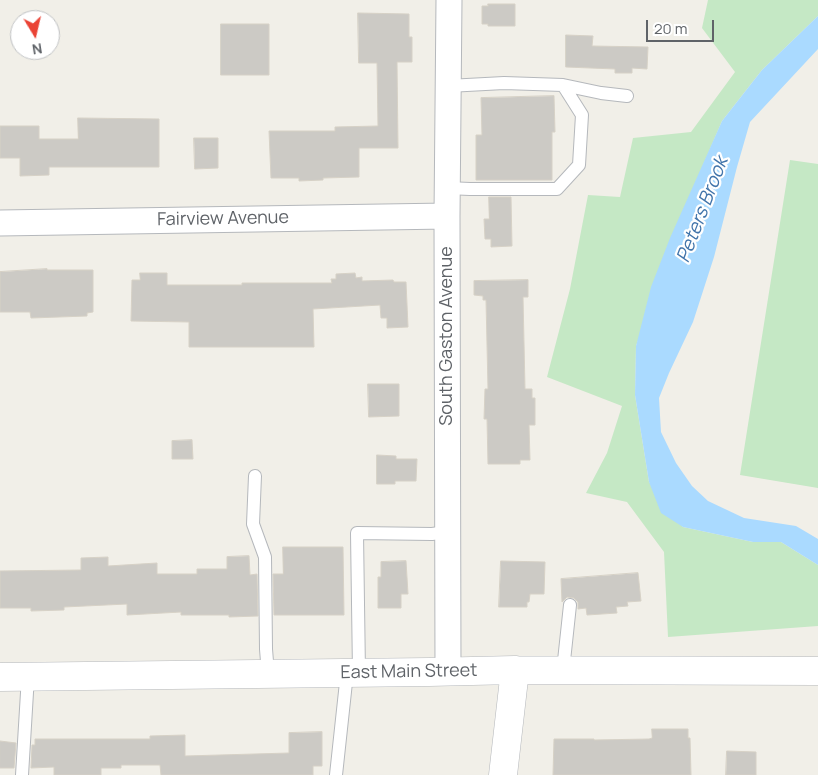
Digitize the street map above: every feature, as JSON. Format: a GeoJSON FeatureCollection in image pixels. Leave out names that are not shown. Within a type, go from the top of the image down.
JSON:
{"type":"FeatureCollection","features":[{"type":"Feature","properties":{"kind":"street","name":"South Gaston Avenue"},"geometry":{"type":"LineString","coordinates":[[448,672],[447,188],[449,0]]}},
{"type":"Feature","properties":{"kind":"street","name":"Fairview Avenue"},"geometry":{"type":"LineString","coordinates":[[0,223],[447,216]]}},
{"type":"Feature","properties":{"kind":"street","name":"East Main Street"},"geometry":{"type":"LineString","coordinates":[[0,676],[515,670],[818,671]]}},
{"type":"Feature","properties":{"kind":"street"},"geometry":{"type":"LineString","coordinates":[[503,775],[515,670]]}},
{"type":"Feature","properties":{"kind":"lane"},"geometry":{"type":"LineString","coordinates":[[448,86],[504,83],[562,85],[600,93],[627,96]]}},
{"type":"Feature","properties":{"kind":"lane"},"geometry":{"type":"LineString","coordinates":[[447,188],[557,189],[579,165],[582,115],[562,85]]}},
{"type":"Feature","properties":{"kind":"lane"},"geometry":{"type":"LineString","coordinates":[[254,476],[253,524],[265,557],[268,674]]}},
{"type":"Feature","properties":{"kind":"lane"},"geometry":{"type":"LineString","coordinates":[[336,775],[353,673],[357,533],[432,534],[447,532]]}},
{"type":"Feature","properties":{"kind":"lane"},"geometry":{"type":"LineString","coordinates":[[563,670],[570,605]]}},
{"type":"Feature","properties":{"kind":"lane"},"geometry":{"type":"LineString","coordinates":[[22,775],[28,676]]}},
{"type":"Feature","properties":{"kind":"green space"},"geometry":{"type":"Polygon","coordinates":[[[708,0],[818,0],[818,16],[762,70],[722,121],[698,177],[636,346],[635,395],[649,482],[683,527],[753,542],[781,542],[818,565],[818,626],[668,637],[664,552],[627,502],[586,493],[607,453],[622,406],[547,377],[570,289],[588,195],[620,197],[633,138],[691,132],[735,72],[702,28],[708,0]]]}},
{"type":"Feature","properties":{"kind":"green space"},"geometry":{"type":"Polygon","coordinates":[[[790,160],[818,164],[818,488],[740,475],[790,160]]]}},
{"type":"Feature","properties":{"kind":"water","name":"Peters Brook"},"geometry":{"type":"Polygon","coordinates":[[[818,16],[818,49],[750,122],[714,257],[693,322],[659,398],[661,432],[676,463],[692,486],[708,501],[744,518],[796,526],[818,539],[818,565],[781,542],[753,542],[683,527],[661,513],[649,482],[635,395],[636,346],[651,287],[670,238],[722,121],[762,70],[818,16]]]}},
{"type":"Feature","properties":{"kind":"building"},"geometry":{"type":"Polygon","coordinates":[[[488,4],[515,4],[515,26],[488,26],[488,24],[482,24],[482,6],[488,6],[488,4]]]}},
{"type":"Feature","properties":{"kind":"building"},"geometry":{"type":"Polygon","coordinates":[[[358,13],[409,14],[409,37],[412,37],[412,62],[397,62],[398,148],[359,148],[359,177],[299,181],[299,178],[271,178],[269,131],[335,131],[335,127],[378,126],[377,63],[359,63],[358,13]]]}},
{"type":"Feature","properties":{"kind":"building"},"geometry":{"type":"Polygon","coordinates":[[[221,24],[269,24],[269,75],[221,75],[221,24]]]}},
{"type":"Feature","properties":{"kind":"building"},"geometry":{"type":"Polygon","coordinates":[[[566,35],[593,36],[592,46],[648,47],[647,69],[632,68],[632,73],[615,73],[615,69],[566,67],[566,35]]]}},
{"type":"Feature","properties":{"kind":"building"},"geometry":{"type":"Polygon","coordinates":[[[554,96],[555,132],[552,132],[552,180],[476,180],[476,135],[482,135],[481,98],[554,96]]]}},
{"type":"Feature","properties":{"kind":"building"},"geometry":{"type":"Polygon","coordinates":[[[78,118],[159,119],[159,167],[49,167],[49,175],[20,176],[20,158],[0,158],[0,126],[39,126],[39,139],[78,139],[78,118]]]}},
{"type":"Feature","properties":{"kind":"building"},"geometry":{"type":"Polygon","coordinates":[[[194,138],[218,138],[218,168],[195,169],[194,138]]]}},
{"type":"Feature","properties":{"kind":"building"},"geometry":{"type":"Polygon","coordinates":[[[489,197],[511,197],[512,246],[491,247],[491,239],[485,239],[484,219],[489,219],[489,197]]]}},
{"type":"Feature","properties":{"kind":"building"},"geometry":{"type":"Polygon","coordinates":[[[47,269],[93,270],[93,312],[87,313],[87,316],[31,318],[30,312],[0,312],[0,272],[47,269]]]}},
{"type":"Feature","properties":{"kind":"building"},"geometry":{"type":"Polygon","coordinates":[[[140,273],[167,273],[167,285],[332,283],[331,279],[336,279],[336,274],[355,273],[356,278],[362,277],[362,281],[393,280],[394,282],[406,282],[408,327],[387,328],[387,318],[381,318],[380,305],[313,309],[314,347],[189,347],[189,322],[131,321],[132,280],[140,280],[140,273]]]}},
{"type":"Feature","properties":{"kind":"building"},"geometry":{"type":"Polygon","coordinates":[[[528,280],[528,297],[523,297],[525,389],[532,389],[532,398],[535,398],[535,425],[529,425],[530,460],[520,460],[520,464],[488,464],[487,419],[484,419],[485,389],[488,389],[486,300],[483,300],[483,296],[474,295],[474,281],[528,280]]]}},
{"type":"Feature","properties":{"kind":"building"},"geometry":{"type":"Polygon","coordinates":[[[368,384],[399,384],[399,416],[369,417],[368,384]]]}},
{"type":"Feature","properties":{"kind":"building"},"geometry":{"type":"Polygon","coordinates":[[[192,440],[193,459],[172,459],[172,441],[192,440]]]}},
{"type":"Feature","properties":{"kind":"building"},"geometry":{"type":"Polygon","coordinates":[[[377,455],[396,456],[396,459],[417,459],[416,481],[395,481],[395,484],[377,484],[377,455]]]}},
{"type":"Feature","properties":{"kind":"building"},"geometry":{"type":"Polygon","coordinates":[[[283,547],[343,547],[344,615],[274,615],[273,574],[283,574],[283,547]]]}},
{"type":"Feature","properties":{"kind":"building"},"geometry":{"type":"Polygon","coordinates":[[[249,556],[250,575],[257,574],[258,616],[181,615],[181,612],[127,615],[127,604],[64,607],[64,610],[31,611],[31,608],[0,608],[0,571],[81,570],[81,558],[108,557],[108,566],[157,563],[157,574],[197,574],[197,569],[227,569],[227,557],[249,556]]]}},
{"type":"Feature","properties":{"kind":"building"},"geometry":{"type":"Polygon","coordinates":[[[406,561],[408,594],[401,594],[401,608],[378,608],[378,577],[381,577],[381,562],[406,561]]]}},
{"type":"Feature","properties":{"kind":"building"},"geometry":{"type":"Polygon","coordinates":[[[501,561],[545,562],[544,594],[530,594],[527,607],[499,607],[501,561]]]}},
{"type":"Feature","properties":{"kind":"building"},"geometry":{"type":"Polygon","coordinates":[[[638,573],[641,601],[627,602],[628,606],[616,607],[617,613],[587,615],[586,608],[578,609],[578,602],[574,598],[567,597],[562,602],[561,579],[638,573]]]}},
{"type":"Feature","properties":{"kind":"building"},"geometry":{"type":"Polygon","coordinates":[[[652,729],[688,729],[691,775],[553,775],[554,739],[649,739],[652,738],[652,729]]]}},
{"type":"Feature","properties":{"kind":"building"},"geometry":{"type":"Polygon","coordinates":[[[322,732],[322,766],[313,766],[313,775],[161,775],[160,765],[121,765],[121,768],[101,768],[101,775],[54,775],[54,767],[31,768],[32,745],[35,745],[35,739],[150,739],[150,736],[185,735],[185,756],[289,753],[289,733],[322,732]]]}},
{"type":"Feature","properties":{"kind":"building"},"geometry":{"type":"Polygon","coordinates":[[[0,741],[16,743],[14,768],[0,768],[0,741]]]}},
{"type":"Feature","properties":{"kind":"building"},"geometry":{"type":"Polygon","coordinates":[[[727,751],[756,752],[756,775],[726,775],[727,751]]]}}]}
